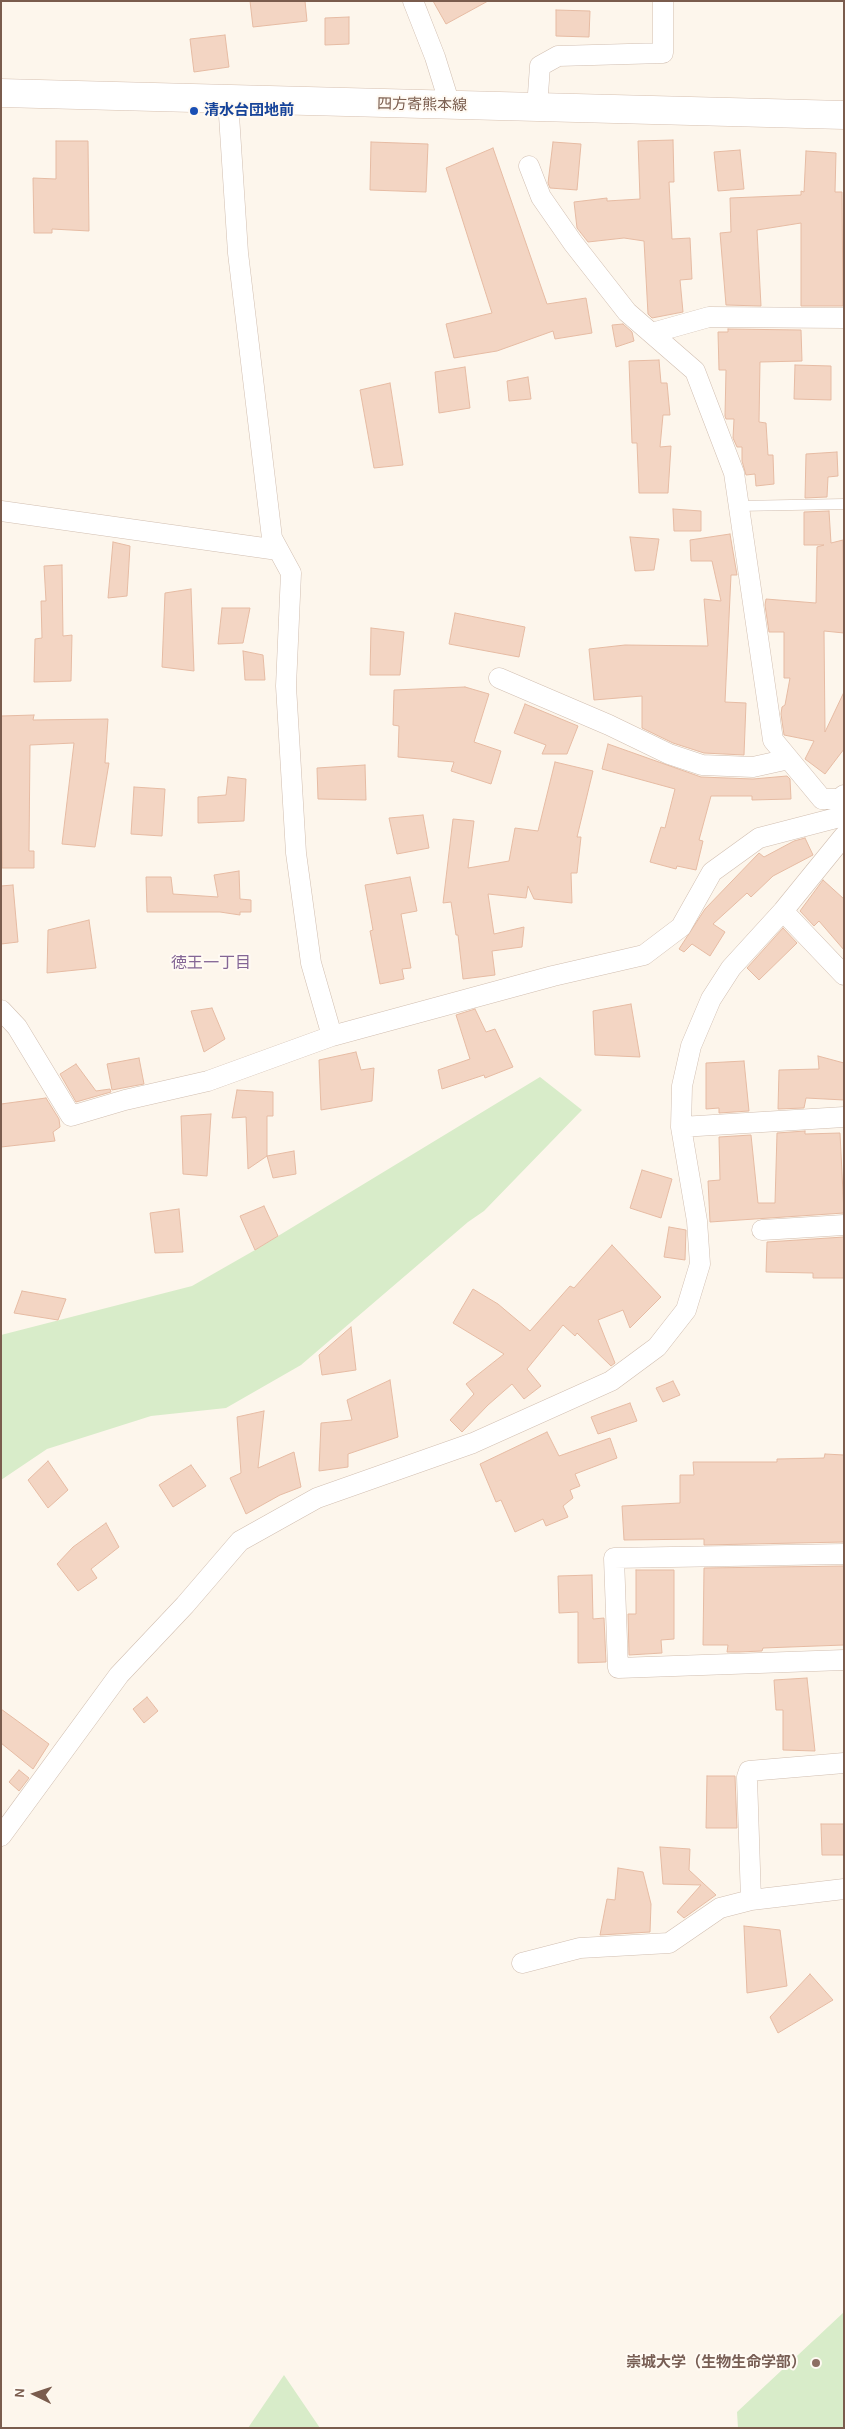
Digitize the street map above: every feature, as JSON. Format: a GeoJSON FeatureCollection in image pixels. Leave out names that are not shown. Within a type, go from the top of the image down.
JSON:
{"type":"FeatureCollection","features":[{"type":"Feature","properties":{"kind":"main road","name":"四方寄熊本線"},"geometry":{"type":"LineString","coordinates":[[1,93],[844,115]]}},
{"type":"Feature","properties":{"kind":"street"},"geometry":{"type":"LineString","coordinates":[[412,1],[435,57],[450,105]]}},
{"type":"Feature","properties":{"kind":"street"},"geometry":{"type":"LineString","coordinates":[[537,108],[540,66],[558,56],[663,53],[663,1]]}},
{"type":"Feature","properties":{"kind":"street"},"geometry":{"type":"LineString","coordinates":[[228,100],[238,254],[272,538],[291,572],[286,686],[296,853],[311,964],[332,1036]]}},
{"type":"Feature","properties":{"kind":"street"},"geometry":{"type":"LineString","coordinates":[[529,166],[541,197],[573,243],[628,312],[695,371],[734,473],[773,740],[822,799],[839,799],[844,795]]}},
{"type":"Feature","properties":{"kind":"street"},"geometry":{"type":"LineString","coordinates":[[652,333],[709,317],[844,318]]}},
{"type":"Feature","properties":{"kind":"street"},"geometry":{"type":"LineString","coordinates":[[1,511],[278,550]]}},
{"type":"Feature","properties":{"kind":"street"},"geometry":{"type":"LineString","coordinates":[[499,678],[609,725],[670,754],[702,765],[753,766],[789,759]]}},
{"type":"Feature","properties":{"kind":"street"},"geometry":{"type":"LineString","coordinates":[[1,1010],[18,1027],[71,1116],[125,1100],[208,1081],[332,1036],[553,976],[644,955],[681,927],[712,872],[759,838],[844,816]]}},
{"type":"Feature","properties":{"kind":"street"},"geometry":{"type":"LineString","coordinates":[[1,1836],[119,1675],[185,1605],[240,1541],[317,1498],[473,1443],[611,1381],[656,1347],[686,1310],[700,1264],[697,1221],[681,1127],[682,1086],[690,1046],[711,999],[731,968],[783,911],[844,836]]}},
{"type":"Feature","properties":{"kind":"street"},"geometry":{"type":"LineString","coordinates":[[783,911],[844,975]]}},
{"type":"Feature","properties":{"kind":"street"},"geometry":{"type":"LineString","coordinates":[[681,1127],[844,1117]]}},
{"type":"Feature","properties":{"kind":"street"},"geometry":{"type":"LineString","coordinates":[[762,1230],[844,1225]]}},
{"type":"Feature","properties":{"kind":"street"},"geometry":{"type":"LineString","coordinates":[[844,1554],[614,1558],[618,1668],[844,1660]]}},
{"type":"Feature","properties":{"kind":"street"},"geometry":{"type":"LineString","coordinates":[[751,1900],[747,1777],[749,1770],[844,1763]]}},
{"type":"Feature","properties":{"kind":"street"},"geometry":{"type":"LineString","coordinates":[[522,1963],[580,1948],[669,1943],[720,1908],[751,1900],[844,1889]]}},
{"type":"Feature","properties":{"kind":"lane"},"geometry":{"type":"LineString","coordinates":[[738,506],[844,504]]}},
{"type":"Feature","properties":{"kind":"green space"},"geometry":{"type":"Polygon","coordinates":[[[540,1077],[582,1110],[484,1211],[468,1222],[301,1365],[226,1408],[151,1416],[47,1449],[1,1480],[1,1335],[192,1286],[255,1250],[540,1077]]]}},
{"type":"Feature","properties":{"kind":"green space","name":"崇城大学（生物生命学部）"},"geometry":{"type":"Polygon","coordinates":[[[844,2312],[844,2428],[738,2428],[737,2412],[844,2312]]]}},
{"type":"Feature","properties":{"kind":"green space"},"geometry":{"type":"Polygon","coordinates":[[[284,2375],[320,2428],[248,2428],[284,2375]]]}},
{"type":"Feature","properties":{"kind":"building"},"geometry":{"type":"Polygon","coordinates":[[[250,1],[305,1],[307,21],[253,27],[250,1]]]}},
{"type":"Feature","properties":{"kind":"building"},"geometry":{"type":"Polygon","coordinates":[[[433,1],[488,1],[446,24],[433,1]]]}},
{"type":"Feature","properties":{"kind":"building"},"geometry":{"type":"Polygon","coordinates":[[[556,10],[590,11],[589,37],[556,36],[556,10]]]}},
{"type":"Feature","properties":{"kind":"building"},"geometry":{"type":"Polygon","coordinates":[[[349,17],[349,44],[325,45],[325,18],[349,17]]]}},
{"type":"Feature","properties":{"kind":"building"},"geometry":{"type":"Polygon","coordinates":[[[225,35],[229,67],[194,72],[190,39],[225,35]]]}},
{"type":"Feature","properties":{"kind":"building"},"geometry":{"type":"Polygon","coordinates":[[[673,140],[674,182],[669,182],[672,239],[690,238],[692,279],[680,280],[683,312],[652,318],[648,314],[644,241],[624,238],[588,242],[577,228],[574,202],[607,198],[607,201],[640,199],[638,141],[673,140]]]}},
{"type":"Feature","properties":{"kind":"building"},"geometry":{"type":"Polygon","coordinates":[[[56,141],[88,141],[89,231],[52,229],[52,233],[34,233],[33,178],[56,179],[56,141]]]}},
{"type":"Feature","properties":{"kind":"building"},"geometry":{"type":"Polygon","coordinates":[[[371,142],[428,144],[426,192],[370,190],[371,142]]]}},
{"type":"Feature","properties":{"kind":"building"},"geometry":{"type":"Polygon","coordinates":[[[553,142],[581,144],[577,190],[550,188],[548,183],[553,142]]]}},
{"type":"Feature","properties":{"kind":"building"},"geometry":{"type":"Polygon","coordinates":[[[493,148],[547,304],[586,298],[592,333],[555,339],[553,331],[497,351],[454,358],[446,324],[492,313],[446,168],[493,148]]]}},
{"type":"Feature","properties":{"kind":"building"},"geometry":{"type":"Polygon","coordinates":[[[740,150],[744,189],[718,191],[714,152],[740,150]]]}},
{"type":"Feature","properties":{"kind":"building"},"geometry":{"type":"Polygon","coordinates":[[[806,151],[836,153],[835,192],[842,192],[843,306],[801,306],[801,223],[757,230],[761,306],[726,305],[720,233],[731,232],[730,198],[801,195],[801,191],[804,192],[806,151]]]}},
{"type":"Feature","properties":{"kind":"building"},"geometry":{"type":"Polygon","coordinates":[[[623,324],[632,332],[634,341],[616,347],[612,325],[623,324]]]}},
{"type":"Feature","properties":{"kind":"building"},"geometry":{"type":"Polygon","coordinates":[[[728,329],[801,330],[802,361],[760,362],[759,422],[766,423],[768,455],[773,455],[774,484],[756,486],[755,474],[746,475],[742,461],[742,447],[737,447],[733,438],[734,419],[726,419],[725,416],[726,370],[719,370],[718,332],[728,332],[728,329]]]}},
{"type":"Feature","properties":{"kind":"building"},"geometry":{"type":"Polygon","coordinates":[[[659,360],[661,383],[667,383],[670,415],[663,415],[660,447],[671,446],[668,493],[639,493],[637,443],[632,443],[629,361],[659,360]]]}},
{"type":"Feature","properties":{"kind":"building"},"geometry":{"type":"Polygon","coordinates":[[[795,365],[831,366],[831,400],[794,399],[795,365]]]}},
{"type":"Feature","properties":{"kind":"building"},"geometry":{"type":"Polygon","coordinates":[[[465,367],[470,408],[439,413],[435,372],[465,367]]]}},
{"type":"Feature","properties":{"kind":"building"},"geometry":{"type":"Polygon","coordinates":[[[528,377],[531,399],[509,401],[507,381],[528,377]]]}},
{"type":"Feature","properties":{"kind":"building"},"geometry":{"type":"Polygon","coordinates":[[[390,383],[403,465],[374,468],[360,390],[390,383]]]}},
{"type":"Feature","properties":{"kind":"building"},"geometry":{"type":"Polygon","coordinates":[[[837,452],[838,476],[828,477],[827,497],[805,498],[806,454],[837,452]]]}},
{"type":"Feature","properties":{"kind":"building"},"geometry":{"type":"Polygon","coordinates":[[[673,509],[701,511],[701,531],[674,531],[673,509]]]}},
{"type":"Feature","properties":{"kind":"building"},"geometry":{"type":"Polygon","coordinates":[[[829,511],[831,543],[843,540],[844,633],[824,631],[825,732],[844,692],[844,749],[825,774],[805,759],[814,741],[784,735],[781,714],[782,707],[785,705],[790,678],[784,678],[784,632],[769,632],[765,605],[766,599],[816,603],[817,547],[824,545],[804,545],[804,512],[829,511]]]}},
{"type":"Feature","properties":{"kind":"building"},"geometry":{"type":"Polygon","coordinates":[[[730,534],[737,575],[731,575],[725,702],[746,703],[744,755],[704,753],[673,743],[642,728],[642,696],[594,700],[589,649],[625,645],[708,646],[704,599],[721,601],[712,561],[691,561],[690,540],[730,534]]]}},
{"type":"Feature","properties":{"kind":"building"},"geometry":{"type":"Polygon","coordinates":[[[630,537],[659,539],[654,570],[635,571],[630,537]]]}},
{"type":"Feature","properties":{"kind":"building"},"geometry":{"type":"Polygon","coordinates":[[[113,542],[130,546],[127,596],[108,598],[113,542]]]}},
{"type":"Feature","properties":{"kind":"building"},"geometry":{"type":"Polygon","coordinates":[[[62,565],[63,636],[72,635],[71,681],[34,682],[35,639],[42,638],[41,601],[46,601],[44,566],[62,565]]]}},
{"type":"Feature","properties":{"kind":"building"},"geometry":{"type":"Polygon","coordinates":[[[191,589],[194,671],[162,667],[165,593],[191,589]]]}},
{"type":"Feature","properties":{"kind":"building"},"geometry":{"type":"Polygon","coordinates":[[[222,608],[250,608],[243,643],[218,644],[222,608]]]}},
{"type":"Feature","properties":{"kind":"building"},"geometry":{"type":"Polygon","coordinates":[[[455,613],[525,627],[519,657],[449,644],[455,613]]]}},
{"type":"Feature","properties":{"kind":"building"},"geometry":{"type":"Polygon","coordinates":[[[371,628],[404,632],[400,675],[370,675],[371,628]]]}},
{"type":"Feature","properties":{"kind":"building"},"geometry":{"type":"Polygon","coordinates":[[[243,651],[263,655],[265,680],[245,680],[243,651]]]}},
{"type":"Feature","properties":{"kind":"building"},"geometry":{"type":"Polygon","coordinates":[[[465,687],[489,694],[474,742],[501,751],[491,784],[451,771],[454,762],[398,757],[399,726],[393,725],[394,690],[465,687]]]}},
{"type":"Feature","properties":{"kind":"building"},"geometry":{"type":"Polygon","coordinates":[[[525,704],[578,726],[567,754],[542,754],[546,745],[514,733],[525,704]]]}},
{"type":"Feature","properties":{"kind":"building"},"geometry":{"type":"Polygon","coordinates":[[[34,715],[33,720],[108,719],[105,763],[109,763],[95,847],[62,844],[74,743],[30,745],[29,851],[34,851],[34,868],[2,868],[1,716],[34,715]]]}},
{"type":"Feature","properties":{"kind":"building"},"geometry":{"type":"Polygon","coordinates":[[[608,744],[701,777],[753,779],[787,776],[790,779],[791,799],[752,800],[752,796],[711,796],[699,840],[703,841],[696,870],[677,866],[676,869],[650,862],[661,827],[665,828],[675,789],[602,769],[608,744]]]}},
{"type":"Feature","properties":{"kind":"building"},"geometry":{"type":"Polygon","coordinates":[[[555,762],[593,771],[577,837],[581,837],[577,873],[571,873],[572,903],[534,899],[528,886],[526,898],[488,894],[494,934],[524,927],[522,947],[492,951],[495,975],[463,979],[458,935],[456,935],[451,902],[443,903],[453,819],[474,821],[468,868],[509,861],[515,828],[538,831],[555,762]]]}},
{"type":"Feature","properties":{"kind":"building"},"geometry":{"type":"Polygon","coordinates":[[[365,765],[366,800],[318,799],[317,768],[365,765]]]}},
{"type":"Feature","properties":{"kind":"building"},"geometry":{"type":"Polygon","coordinates":[[[228,777],[246,779],[244,821],[198,823],[198,797],[226,795],[228,777]]]}},
{"type":"Feature","properties":{"kind":"building"},"geometry":{"type":"Polygon","coordinates":[[[134,787],[165,789],[162,836],[131,834],[134,787]]]}},
{"type":"Feature","properties":{"kind":"building"},"geometry":{"type":"Polygon","coordinates":[[[423,815],[429,848],[397,854],[389,818],[423,815]]]}},
{"type":"Feature","properties":{"kind":"building"},"geometry":{"type":"Polygon","coordinates":[[[805,838],[813,855],[773,876],[751,897],[747,893],[713,924],[725,932],[710,956],[692,944],[684,952],[679,949],[705,909],[759,853],[764,857],[794,841],[805,838]]]}},
{"type":"Feature","properties":{"kind":"building"},"geometry":{"type":"Polygon","coordinates":[[[239,871],[240,899],[251,900],[251,912],[240,912],[240,915],[220,912],[147,912],[146,877],[171,877],[173,894],[218,897],[214,875],[239,871]]]}},
{"type":"Feature","properties":{"kind":"building"},"geometry":{"type":"Polygon","coordinates":[[[410,877],[417,911],[401,914],[411,968],[402,969],[404,979],[380,984],[370,931],[373,930],[365,885],[410,877]]]}},
{"type":"Feature","properties":{"kind":"building"},"geometry":{"type":"Polygon","coordinates":[[[823,880],[844,899],[844,950],[819,921],[814,926],[800,911],[823,880]]]}},
{"type":"Feature","properties":{"kind":"building"},"geometry":{"type":"Polygon","coordinates":[[[13,885],[18,942],[1,944],[1,886],[13,885]]]}},
{"type":"Feature","properties":{"kind":"building"},"geometry":{"type":"Polygon","coordinates":[[[89,920],[96,968],[47,973],[48,930],[89,920]]]}},
{"type":"Feature","properties":{"kind":"building"},"geometry":{"type":"Polygon","coordinates":[[[783,928],[797,943],[759,980],[747,968],[783,928]]]}},
{"type":"Feature","properties":{"kind":"building"},"geometry":{"type":"Polygon","coordinates":[[[631,1004],[640,1057],[595,1055],[593,1011],[631,1004]]]}},
{"type":"Feature","properties":{"kind":"building"},"geometry":{"type":"Polygon","coordinates":[[[212,1008],[225,1039],[204,1052],[191,1011],[212,1008]]]}},
{"type":"Feature","properties":{"kind":"building"},"geometry":{"type":"Polygon","coordinates":[[[475,1009],[486,1032],[495,1029],[513,1067],[485,1078],[484,1075],[442,1089],[438,1070],[470,1059],[456,1015],[475,1009]]]}},
{"type":"Feature","properties":{"kind":"building"},"geometry":{"type":"Polygon","coordinates":[[[356,1052],[361,1070],[374,1068],[372,1101],[321,1110],[319,1060],[356,1052]]]}},
{"type":"Feature","properties":{"kind":"building"},"geometry":{"type":"Polygon","coordinates":[[[818,1056],[844,1063],[844,1100],[806,1098],[804,1108],[778,1109],[779,1070],[819,1069],[818,1056]]]}},
{"type":"Feature","properties":{"kind":"building"},"geometry":{"type":"Polygon","coordinates":[[[139,1058],[144,1084],[112,1090],[107,1064],[139,1058]]]}},
{"type":"Feature","properties":{"kind":"building"},"geometry":{"type":"Polygon","coordinates":[[[744,1061],[749,1111],[719,1113],[719,1108],[706,1109],[706,1063],[744,1061]]]}},
{"type":"Feature","properties":{"kind":"building"},"geometry":{"type":"Polygon","coordinates":[[[76,1064],[96,1091],[110,1089],[111,1092],[76,1102],[60,1074],[76,1064]]]}},
{"type":"Feature","properties":{"kind":"building"},"geometry":{"type":"Polygon","coordinates":[[[237,1090],[273,1092],[273,1116],[267,1116],[267,1156],[248,1169],[246,1117],[232,1118],[237,1090]]]}},
{"type":"Feature","properties":{"kind":"building"},"geometry":{"type":"Polygon","coordinates":[[[46,1098],[59,1119],[60,1127],[53,1132],[55,1141],[1,1147],[1,1104],[46,1098]]]}},
{"type":"Feature","properties":{"kind":"building"},"geometry":{"type":"Polygon","coordinates":[[[211,1114],[207,1176],[183,1174],[181,1116],[211,1114]]]}},
{"type":"Feature","properties":{"kind":"building"},"geometry":{"type":"Polygon","coordinates":[[[805,1131],[805,1134],[840,1133],[844,1213],[710,1222],[708,1181],[720,1180],[719,1137],[751,1135],[758,1203],[775,1203],[777,1133],[805,1131]]]}},
{"type":"Feature","properties":{"kind":"building"},"geometry":{"type":"Polygon","coordinates":[[[294,1151],[296,1174],[273,1178],[267,1156],[294,1151]]]}},
{"type":"Feature","properties":{"kind":"building"},"geometry":{"type":"Polygon","coordinates":[[[642,1170],[672,1179],[661,1218],[630,1208],[642,1170]]]}},
{"type":"Feature","properties":{"kind":"building"},"geometry":{"type":"Polygon","coordinates":[[[264,1206],[278,1236],[255,1250],[240,1216],[264,1206]]]}},
{"type":"Feature","properties":{"kind":"building"},"geometry":{"type":"Polygon","coordinates":[[[179,1209],[183,1252],[155,1253],[150,1213],[179,1209]]]}},
{"type":"Feature","properties":{"kind":"building"},"geometry":{"type":"Polygon","coordinates":[[[669,1227],[686,1230],[685,1260],[664,1257],[669,1227]]]}},
{"type":"Feature","properties":{"kind":"building"},"geometry":{"type":"Polygon","coordinates":[[[844,1237],[844,1278],[813,1278],[813,1273],[766,1272],[767,1242],[844,1237]]]}},
{"type":"Feature","properties":{"kind":"building"},"geometry":{"type":"Polygon","coordinates":[[[612,1245],[661,1297],[630,1328],[623,1310],[598,1320],[615,1363],[611,1366],[577,1333],[575,1336],[563,1325],[527,1369],[541,1386],[524,1399],[512,1384],[462,1432],[450,1420],[474,1394],[466,1384],[504,1354],[453,1323],[473,1289],[498,1304],[530,1331],[570,1286],[574,1288],[612,1245]]]}},
{"type":"Feature","properties":{"kind":"building"},"geometry":{"type":"Polygon","coordinates":[[[22,1291],[66,1299],[58,1320],[14,1313],[22,1291]]]}},
{"type":"Feature","properties":{"kind":"building"},"geometry":{"type":"Polygon","coordinates":[[[351,1327],[356,1370],[322,1375],[319,1355],[351,1327]]]}},
{"type":"Feature","properties":{"kind":"building"},"geometry":{"type":"Polygon","coordinates":[[[390,1380],[398,1437],[348,1454],[348,1467],[319,1471],[321,1423],[352,1420],[347,1400],[390,1380]]]}},
{"type":"Feature","properties":{"kind":"building"},"geometry":{"type":"Polygon","coordinates":[[[673,1381],[680,1395],[663,1402],[656,1388],[673,1381]]]}},
{"type":"Feature","properties":{"kind":"building"},"geometry":{"type":"Polygon","coordinates":[[[630,1403],[637,1421],[598,1434],[591,1417],[630,1403]]]}},
{"type":"Feature","properties":{"kind":"building"},"geometry":{"type":"Polygon","coordinates":[[[264,1411],[258,1468],[294,1452],[301,1487],[280,1495],[246,1514],[230,1478],[241,1473],[237,1417],[264,1411]]]}},
{"type":"Feature","properties":{"kind":"building"},"geometry":{"type":"Polygon","coordinates":[[[547,1432],[559,1456],[610,1438],[617,1458],[575,1474],[580,1486],[570,1490],[573,1498],[563,1506],[568,1517],[546,1526],[543,1519],[515,1532],[501,1500],[496,1502],[480,1464],[547,1432]]]}},
{"type":"Feature","properties":{"kind":"building"},"geometry":{"type":"Polygon","coordinates":[[[825,1454],[844,1455],[844,1542],[704,1545],[704,1539],[624,1540],[622,1506],[680,1503],[680,1475],[694,1475],[693,1462],[777,1462],[777,1459],[824,1458],[825,1454]]]}},
{"type":"Feature","properties":{"kind":"building"},"geometry":{"type":"Polygon","coordinates":[[[48,1461],[68,1490],[48,1508],[28,1480],[48,1461]]]}},
{"type":"Feature","properties":{"kind":"building"},"geometry":{"type":"Polygon","coordinates":[[[191,1465],[206,1486],[173,1507],[159,1485],[191,1465]]]}},
{"type":"Feature","properties":{"kind":"building"},"geometry":{"type":"Polygon","coordinates":[[[106,1523],[119,1547],[91,1569],[97,1578],[78,1591],[57,1564],[73,1547],[106,1523]]]}},
{"type":"Feature","properties":{"kind":"building"},"geometry":{"type":"Polygon","coordinates":[[[844,1566],[844,1645],[763,1648],[762,1651],[727,1652],[728,1645],[703,1645],[704,1568],[844,1566]]]}},
{"type":"Feature","properties":{"kind":"building"},"geometry":{"type":"Polygon","coordinates":[[[636,1570],[674,1570],[674,1639],[661,1640],[662,1653],[629,1655],[628,1614],[636,1614],[636,1570]]]}},
{"type":"Feature","properties":{"kind":"building"},"geometry":{"type":"Polygon","coordinates":[[[592,1575],[593,1619],[604,1618],[606,1662],[578,1663],[578,1612],[559,1613],[558,1576],[592,1575]]]}},
{"type":"Feature","properties":{"kind":"building"},"geometry":{"type":"Polygon","coordinates":[[[807,1678],[815,1751],[783,1750],[783,1710],[776,1710],[774,1680],[807,1678]]]}},
{"type":"Feature","properties":{"kind":"building"},"geometry":{"type":"Polygon","coordinates":[[[147,1697],[158,1711],[144,1723],[133,1709],[147,1697]]]}},
{"type":"Feature","properties":{"kind":"building"},"geometry":{"type":"Polygon","coordinates":[[[1,1709],[49,1744],[33,1769],[1,1743],[1,1709]]]}},
{"type":"Feature","properties":{"kind":"building"},"geometry":{"type":"Polygon","coordinates":[[[19,1770],[29,1778],[19,1791],[9,1782],[19,1770]]]}},
{"type":"Feature","properties":{"kind":"building"},"geometry":{"type":"Polygon","coordinates":[[[707,1776],[735,1776],[737,1828],[706,1828],[707,1776]]]}},
{"type":"Feature","properties":{"kind":"building"},"geometry":{"type":"Polygon","coordinates":[[[821,1824],[844,1824],[844,1855],[822,1855],[821,1824]]]}},
{"type":"Feature","properties":{"kind":"building"},"geometry":{"type":"Polygon","coordinates":[[[660,1847],[690,1849],[689,1870],[716,1895],[684,1918],[677,1912],[701,1885],[663,1884],[660,1847]]]}},
{"type":"Feature","properties":{"kind":"building"},"geometry":{"type":"Polygon","coordinates":[[[618,1868],[643,1872],[651,1904],[650,1932],[600,1935],[607,1899],[615,1900],[618,1868]]]}},
{"type":"Feature","properties":{"kind":"building"},"geometry":{"type":"Polygon","coordinates":[[[744,1926],[780,1930],[787,1986],[747,1993],[744,1926]]]}},
{"type":"Feature","properties":{"kind":"building"},"geometry":{"type":"Polygon","coordinates":[[[810,1974],[833,2000],[778,2033],[770,2017],[810,1974]]]}},
{"type":"Feature","properties":{"kind":"place","name":"清水台団地前"},"geometry":{"type":"Point","coordinates":[194,111]}},
{"type":"Feature","properties":{"kind":"place","name":"崇城大学（生物生命学部）"},"geometry":{"type":"Point","coordinates":[816,2363]}},
{"type":"Feature","properties":{"kind":"district","name":"徳王一丁目"},"geometry":{"type":"Point","coordinates":[211,963]}}]}
